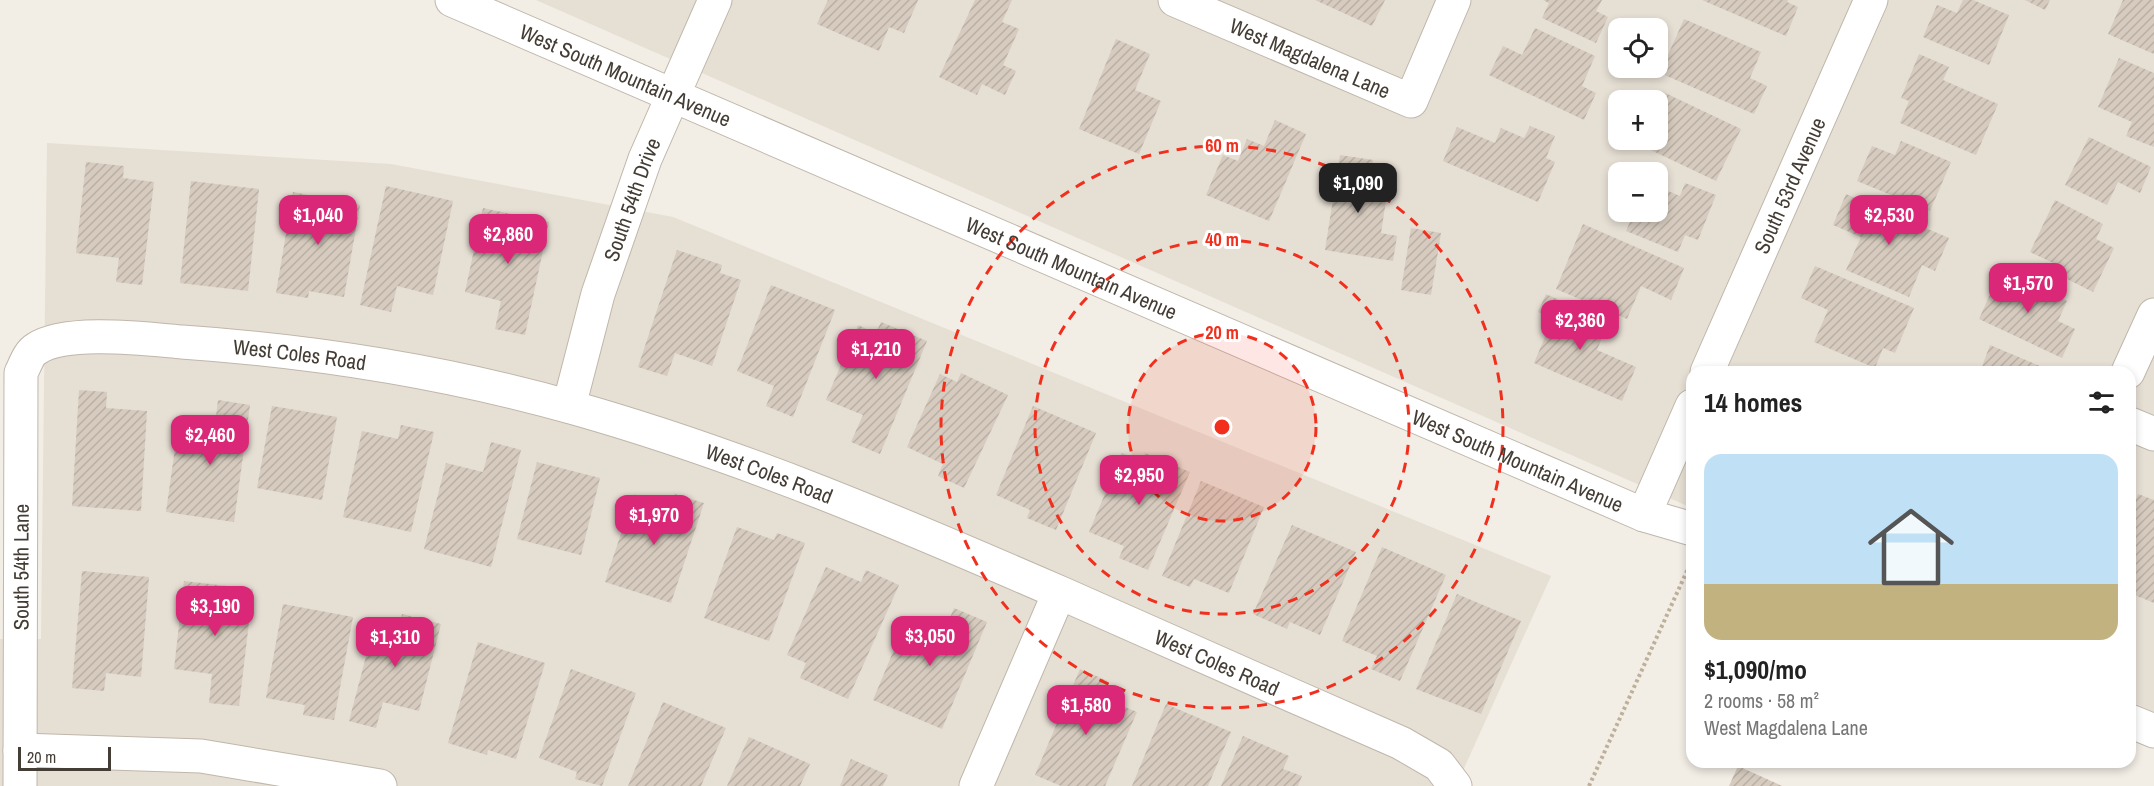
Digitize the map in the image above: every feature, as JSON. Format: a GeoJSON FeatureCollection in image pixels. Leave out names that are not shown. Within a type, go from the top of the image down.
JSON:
{"type":"FeatureCollection","features":[{"type":"Feature","properties":{"kind":"street","name":"West South Mountain Avenue"},"geometry":{"type":"LineString","coordinates":[[452,0],[1644,515],[1686,527]]}},
{"type":"Feature","properties":{"kind":"street","name":"South 54th Drive"},"geometry":{"type":"LineString","coordinates":[[569,406],[598,294],[645,159],[715,0]]}},
{"type":"Feature","properties":{"kind":"street","name":"West Magdalena Lane"},"geometry":{"type":"LineString","coordinates":[[1175,0],[1411,101],[1454,0]]}},
{"type":"Feature","properties":{"kind":"street","name":"South 53rd Avenue"},"geometry":{"type":"LineString","coordinates":[[1710,366],[1871,0]]}},
{"type":"Feature","properties":{"kind":"street"},"geometry":{"type":"LineString","coordinates":[[2131,366],[2154,315]]}},
{"type":"Feature","properties":{"kind":"street","name":"West Coles Road"},"geometry":{"type":"LineString","coordinates":[[33,350],[60,338],[222,345],[344,360],[444,377],[569,406],[708,449],[882,514],[1401,743],[1438,765],[1455,786]]}},
{"type":"Feature","properties":{"kind":"street","name":"South 54th Lane"},"geometry":{"type":"LineString","coordinates":[[20,786],[21,373],[33,350]]}},
{"type":"Feature","properties":{"kind":"street"},"geometry":{"type":"LineString","coordinates":[[1644,515],[1686,420]]}},
{"type":"Feature","properties":{"kind":"street"},"geometry":{"type":"LineString","coordinates":[[2136,426],[2154,434]]}},
{"type":"Feature","properties":{"kind":"street"},"geometry":{"type":"LineString","coordinates":[[976,786],[1059,593]]}},
{"type":"Feature","properties":{"kind":"street"},"geometry":{"type":"LineString","coordinates":[[2136,724],[2154,731]]}},
{"type":"Feature","properties":{"kind":"street"},"geometry":{"type":"LineString","coordinates":[[20,750],[201,756],[380,786]]}},
{"type":"Feature","properties":{"kind":"path"},"geometry":{"type":"LineString","coordinates":[[1589,786],[1686,572]]}},
{"type":"Feature","properties":{"kind":"shaded area"},"geometry":{"type":"Polygon","coordinates":[[[536,0],[2154,0],[2154,712],[2136,704],[2136,366],[1686,366],[1686,505],[536,0]]]}},
{"type":"Feature","properties":{"kind":"shaded area"},"geometry":{"type":"Polygon","coordinates":[[[47,143],[391,164],[673,217],[1551,576],[1456,786],[0,786],[0,639],[41,639],[47,143]]]}},
{"type":"Feature","properties":{"kind":"building"},"geometry":{"type":"Polygon","coordinates":[[[828,0],[918,0],[904,33],[889,27],[879,51],[817,24],[828,0]]]}},
{"type":"Feature","properties":{"kind":"building"},"geometry":{"type":"Polygon","coordinates":[[[975,0],[1012,0],[1002,22],[1019,29],[1003,65],[1016,71],[1005,95],[982,84],[977,95],[939,77],[975,0]]]}},
{"type":"Feature","properties":{"kind":"building"},"geometry":{"type":"Polygon","coordinates":[[[1315,0],[1385,0],[1372,26],[1315,0]]]}},
{"type":"Feature","properties":{"kind":"building"},"geometry":{"type":"Polygon","coordinates":[[[1543,0],[1602,0],[1596,11],[1608,17],[1596,43],[1542,18],[1549,3],[1543,0]]]}},
{"type":"Feature","properties":{"kind":"building"},"geometry":{"type":"Polygon","coordinates":[[[1702,0],[1788,0],[1787,2],[1798,7],[1786,36],[1702,0]]]}},
{"type":"Feature","properties":{"kind":"building"},"geometry":{"type":"Polygon","coordinates":[[[1963,0],[1973,0],[2009,15],[1989,65],[1923,37],[1937,5],[1957,13],[1963,0]]]}},
{"type":"Feature","properties":{"kind":"building"},"geometry":{"type":"Polygon","coordinates":[[[2025,0],[2050,0],[2045,10],[2025,0]]]}},
{"type":"Feature","properties":{"kind":"building"},"geometry":{"type":"Polygon","coordinates":[[[2123,0],[2154,0],[2154,54],[2108,34],[2123,0]]]}},
{"type":"Feature","properties":{"kind":"building"},"geometry":{"type":"Polygon","coordinates":[[[1684,19],[1761,52],[1750,78],[1767,86],[1754,114],[1668,76],[1668,55],[1684,19]]]}},
{"type":"Feature","properties":{"kind":"building"},"geometry":{"type":"Polygon","coordinates":[[[1535,28],[1595,56],[1582,86],[1596,93],[1584,120],[1489,75],[1503,46],[1522,55],[1535,28]]]}},
{"type":"Feature","properties":{"kind":"building"},"geometry":{"type":"Polygon","coordinates":[[[1116,39],[1150,54],[1135,90],[1161,101],[1139,154],[1079,129],[1116,39]]]}},
{"type":"Feature","properties":{"kind":"building"},"geometry":{"type":"Polygon","coordinates":[[[1919,54],[1949,67],[1943,80],[1998,104],[1976,155],[1900,123],[1909,101],[1901,98],[1919,54]]]}},
{"type":"Feature","properties":{"kind":"building"},"geometry":{"type":"Polygon","coordinates":[[[2119,58],[2154,73],[2154,147],[2126,136],[2132,122],[2098,107],[2119,58]]]}},
{"type":"Feature","properties":{"kind":"building"},"geometry":{"type":"Polygon","coordinates":[[[1668,94],[1741,129],[1716,181],[1651,150],[1668,150],[1668,94]]]}},
{"type":"Feature","properties":{"kind":"building"},"geometry":{"type":"Polygon","coordinates":[[[1275,120],[1306,134],[1269,221],[1206,195],[1223,155],[1238,161],[1247,139],[1264,146],[1275,120]]]}},
{"type":"Feature","properties":{"kind":"building"},"geometry":{"type":"Polygon","coordinates":[[[1530,126],[1555,136],[1546,158],[1555,162],[1538,202],[1443,161],[1457,127],[1495,143],[1501,128],[1524,138],[1530,126]]]}},
{"type":"Feature","properties":{"kind":"building"},"geometry":{"type":"Polygon","coordinates":[[[2089,137],[2151,167],[2140,193],[2118,182],[2107,205],[2065,185],[2089,137]]]}},
{"type":"Feature","properties":{"kind":"building"},"geometry":{"type":"Polygon","coordinates":[[[1901,141],[1951,162],[1930,211],[1857,181],[1872,146],[1895,155],[1901,141]]]}},
{"type":"Feature","properties":{"kind":"building"},"geometry":{"type":"Polygon","coordinates":[[[1340,155],[1373,160],[1368,191],[1387,194],[1381,233],[1397,236],[1393,261],[1325,250],[1340,155]]]}},
{"type":"Feature","properties":{"kind":"building"},"geometry":{"type":"Polygon","coordinates":[[[86,162],[124,166],[123,178],[154,182],[142,285],[116,282],[119,258],[76,253],[86,162]]]}},
{"type":"Feature","properties":{"kind":"building"},"geometry":{"type":"Polygon","coordinates":[[[191,181],[259,189],[248,291],[180,283],[191,181]]]}},
{"type":"Feature","properties":{"kind":"building"},"geometry":{"type":"Polygon","coordinates":[[[1685,183],[1716,195],[1698,240],[1685,235],[1678,252],[1626,231],[1630,222],[1668,222],[1668,191],[1680,196],[1685,183]]]}},
{"type":"Feature","properties":{"kind":"building"},"geometry":{"type":"Polygon","coordinates":[[[386,186],[453,201],[433,295],[397,286],[391,312],[360,305],[386,186]]]}},
{"type":"Feature","properties":{"kind":"building"},"geometry":{"type":"Polygon","coordinates":[[[293,192],[360,205],[344,297],[309,291],[308,298],[276,293],[293,192]]]}},
{"type":"Feature","properties":{"kind":"building"},"geometry":{"type":"Polygon","coordinates":[[[1846,194],[1949,238],[1935,271],[1922,265],[1909,297],[1846,270],[1861,237],[1833,225],[1846,194]]]}},
{"type":"Feature","properties":{"kind":"building"},"geometry":{"type":"Polygon","coordinates":[[[2055,200],[2103,224],[2096,239],[2114,248],[2093,292],[2063,277],[2066,269],[2030,252],[2055,200]]]}},
{"type":"Feature","properties":{"kind":"building"},"geometry":{"type":"Polygon","coordinates":[[[483,208],[549,222],[525,335],[495,329],[501,301],[465,292],[483,208]]]}},
{"type":"Feature","properties":{"kind":"building"},"geometry":{"type":"Polygon","coordinates":[[[1583,224],[1684,268],[1671,300],[1641,286],[1627,319],[1556,289],[1583,224]]]}},
{"type":"Feature","properties":{"kind":"building"},"geometry":{"type":"Polygon","coordinates":[[[1411,228],[1441,233],[1431,295],[1401,290],[1411,228]]]}},
{"type":"Feature","properties":{"kind":"building"},"geometry":{"type":"Polygon","coordinates":[[[677,250],[722,265],[720,273],[741,280],[712,366],[675,353],[667,376],[638,367],[677,250]]]}},
{"type":"Feature","properties":{"kind":"building"},"geometry":{"type":"Polygon","coordinates":[[[1815,266],[1914,308],[1895,353],[1883,348],[1876,366],[1870,366],[1814,342],[1828,310],[1801,298],[1815,266]]]}},
{"type":"Feature","properties":{"kind":"building"},"geometry":{"type":"Polygon","coordinates":[[[2001,270],[2067,301],[2058,321],[2075,329],[2062,358],[1979,319],[2001,270]]]}},
{"type":"Feature","properties":{"kind":"building"},"geometry":{"type":"Polygon","coordinates":[[[771,285],[835,310],[793,417],[766,406],[774,386],[737,371],[771,285]]]}},
{"type":"Feature","properties":{"kind":"building"},"geometry":{"type":"Polygon","coordinates":[[[1546,294],[1592,315],[1586,328],[1603,335],[1597,350],[1636,367],[1622,401],[1534,363],[1553,318],[1538,312],[1546,294]]]}},
{"type":"Feature","properties":{"kind":"building"},"geometry":{"type":"Polygon","coordinates":[[[881,322],[927,341],[880,454],[851,442],[863,415],[826,400],[858,325],[876,333],[881,322]]]}},
{"type":"Feature","properties":{"kind":"building"},"geometry":{"type":"Polygon","coordinates":[[[1990,345],[2040,366],[1982,366],[1990,345]]]}},
{"type":"Feature","properties":{"kind":"building"},"geometry":{"type":"Polygon","coordinates":[[[961,373],[1008,395],[964,488],[938,476],[943,464],[907,447],[940,374],[957,382],[961,373]]]}},
{"type":"Feature","properties":{"kind":"building"},"geometry":{"type":"Polygon","coordinates":[[[79,390],[107,392],[106,408],[147,411],[141,511],[72,506],[79,390]]]}},
{"type":"Feature","properties":{"kind":"building"},"geometry":{"type":"Polygon","coordinates":[[[218,400],[250,405],[234,522],[166,512],[178,427],[214,432],[218,400]]]}},
{"type":"Feature","properties":{"kind":"building"},"geometry":{"type":"Polygon","coordinates":[[[272,406],[337,417],[322,500],[257,488],[272,406]]]}},
{"type":"Feature","properties":{"kind":"building"},"geometry":{"type":"Polygon","coordinates":[[[1033,406],[1096,433],[1056,530],[1027,518],[1030,510],[996,495],[1033,406]]]}},
{"type":"Feature","properties":{"kind":"building"},"geometry":{"type":"Polygon","coordinates":[[[401,425],[434,432],[411,532],[343,517],[362,431],[398,439],[401,425]]]}},
{"type":"Feature","properties":{"kind":"building"},"geometry":{"type":"Polygon","coordinates":[[[491,442],[521,450],[491,567],[424,549],[446,463],[483,472],[491,442]]]}},
{"type":"Feature","properties":{"kind":"building"},"geometry":{"type":"Polygon","coordinates":[[[1122,453],[1142,461],[1145,453],[1190,472],[1148,570],[1119,558],[1124,546],[1089,532],[1122,453]]]}},
{"type":"Feature","properties":{"kind":"building"},"geometry":{"type":"Polygon","coordinates":[[[537,462],[600,478],[581,555],[517,539],[537,462]]]}},
{"type":"Feature","properties":{"kind":"building"},"geometry":{"type":"Polygon","coordinates":[[[1201,481],[1264,507],[1229,593],[1194,579],[1190,587],[1162,576],[1201,481]]]}},
{"type":"Feature","properties":{"kind":"building"},"geometry":{"type":"Polygon","coordinates":[[[634,494],[670,506],[675,494],[704,503],[671,603],[605,582],[634,494]]]}},
{"type":"Feature","properties":{"kind":"building"},"geometry":{"type":"Polygon","coordinates":[[[2138,494],[2154,500],[2154,603],[2136,596],[2136,499],[2138,494]]]}},
{"type":"Feature","properties":{"kind":"building"},"geometry":{"type":"Polygon","coordinates":[[[1292,525],[1356,552],[1320,635],[1290,622],[1287,629],[1253,614],[1292,525]]]}},
{"type":"Feature","properties":{"kind":"building"},"geometry":{"type":"Polygon","coordinates":[[[737,527],[774,540],[777,533],[805,543],[769,641],[704,618],[737,527]]]}},
{"type":"Feature","properties":{"kind":"building"},"geometry":{"type":"Polygon","coordinates":[[[1382,547],[1446,575],[1400,681],[1371,669],[1377,656],[1342,641],[1382,547]]]}},
{"type":"Feature","properties":{"kind":"building"},"geometry":{"type":"Polygon","coordinates":[[[826,567],[861,582],[866,570],[899,585],[848,699],[800,678],[806,663],[787,655],[826,567]]]}},
{"type":"Feature","properties":{"kind":"building"},"geometry":{"type":"Polygon","coordinates":[[[82,571],[149,577],[141,677],[106,673],[104,691],[72,688],[82,571]]]}},
{"type":"Feature","properties":{"kind":"building"},"geometry":{"type":"Polygon","coordinates":[[[184,581],[253,589],[239,706],[209,703],[212,674],[174,669],[184,581]]]}},
{"type":"Feature","properties":{"kind":"building"},"geometry":{"type":"Polygon","coordinates":[[[1457,594],[1521,621],[1481,714],[1416,689],[1457,594]]]}},
{"type":"Feature","properties":{"kind":"building"},"geometry":{"type":"Polygon","coordinates":[[[283,604],[353,617],[334,720],[303,715],[305,705],[266,698],[283,604]]]}},
{"type":"Feature","properties":{"kind":"building"},"geometry":{"type":"Polygon","coordinates":[[[954,608],[987,622],[942,729],[873,700],[908,616],[944,632],[954,608]]]}},
{"type":"Feature","properties":{"kind":"building"},"geometry":{"type":"Polygon","coordinates":[[[402,614],[441,624],[419,711],[383,702],[376,728],[349,721],[375,622],[398,629],[402,614]]]}},
{"type":"Feature","properties":{"kind":"building"},"geometry":{"type":"Polygon","coordinates":[[[478,642],[545,663],[516,759],[488,750],[487,755],[448,743],[478,642]]]}},
{"type":"Feature","properties":{"kind":"building"},"geometry":{"type":"Polygon","coordinates":[[[571,669],[636,693],[602,786],[575,779],[577,772],[539,758],[571,669]]]}},
{"type":"Feature","properties":{"kind":"building"},"geometry":{"type":"Polygon","coordinates":[[[1080,669],[1108,681],[1101,697],[1137,712],[1105,786],[1061,786],[1035,775],[1080,669]]]}},
{"type":"Feature","properties":{"kind":"building"},"geometry":{"type":"Polygon","coordinates":[[[663,702],[726,728],[701,786],[628,786],[663,702]]]}},
{"type":"Feature","properties":{"kind":"building"},"geometry":{"type":"Polygon","coordinates":[[[1166,704],[1231,732],[1208,786],[1132,786],[1166,704]]]}},
{"type":"Feature","properties":{"kind":"building"},"geometry":{"type":"Polygon","coordinates":[[[1243,736],[1289,756],[1283,769],[1302,776],[1298,786],[1221,786],[1243,736]]]}},
{"type":"Feature","properties":{"kind":"building"},"geometry":{"type":"Polygon","coordinates":[[[749,737],[810,764],[800,786],[727,786],[749,737]]]}},
{"type":"Feature","properties":{"kind":"building"},"geometry":{"type":"Polygon","coordinates":[[[851,759],[888,775],[883,786],[840,786],[851,759]]]}},
{"type":"Feature","properties":{"kind":"building"},"geometry":{"type":"Polygon","coordinates":[[[1737,768],[1742,768],[1782,786],[1729,786],[1737,768]]]}}]}
